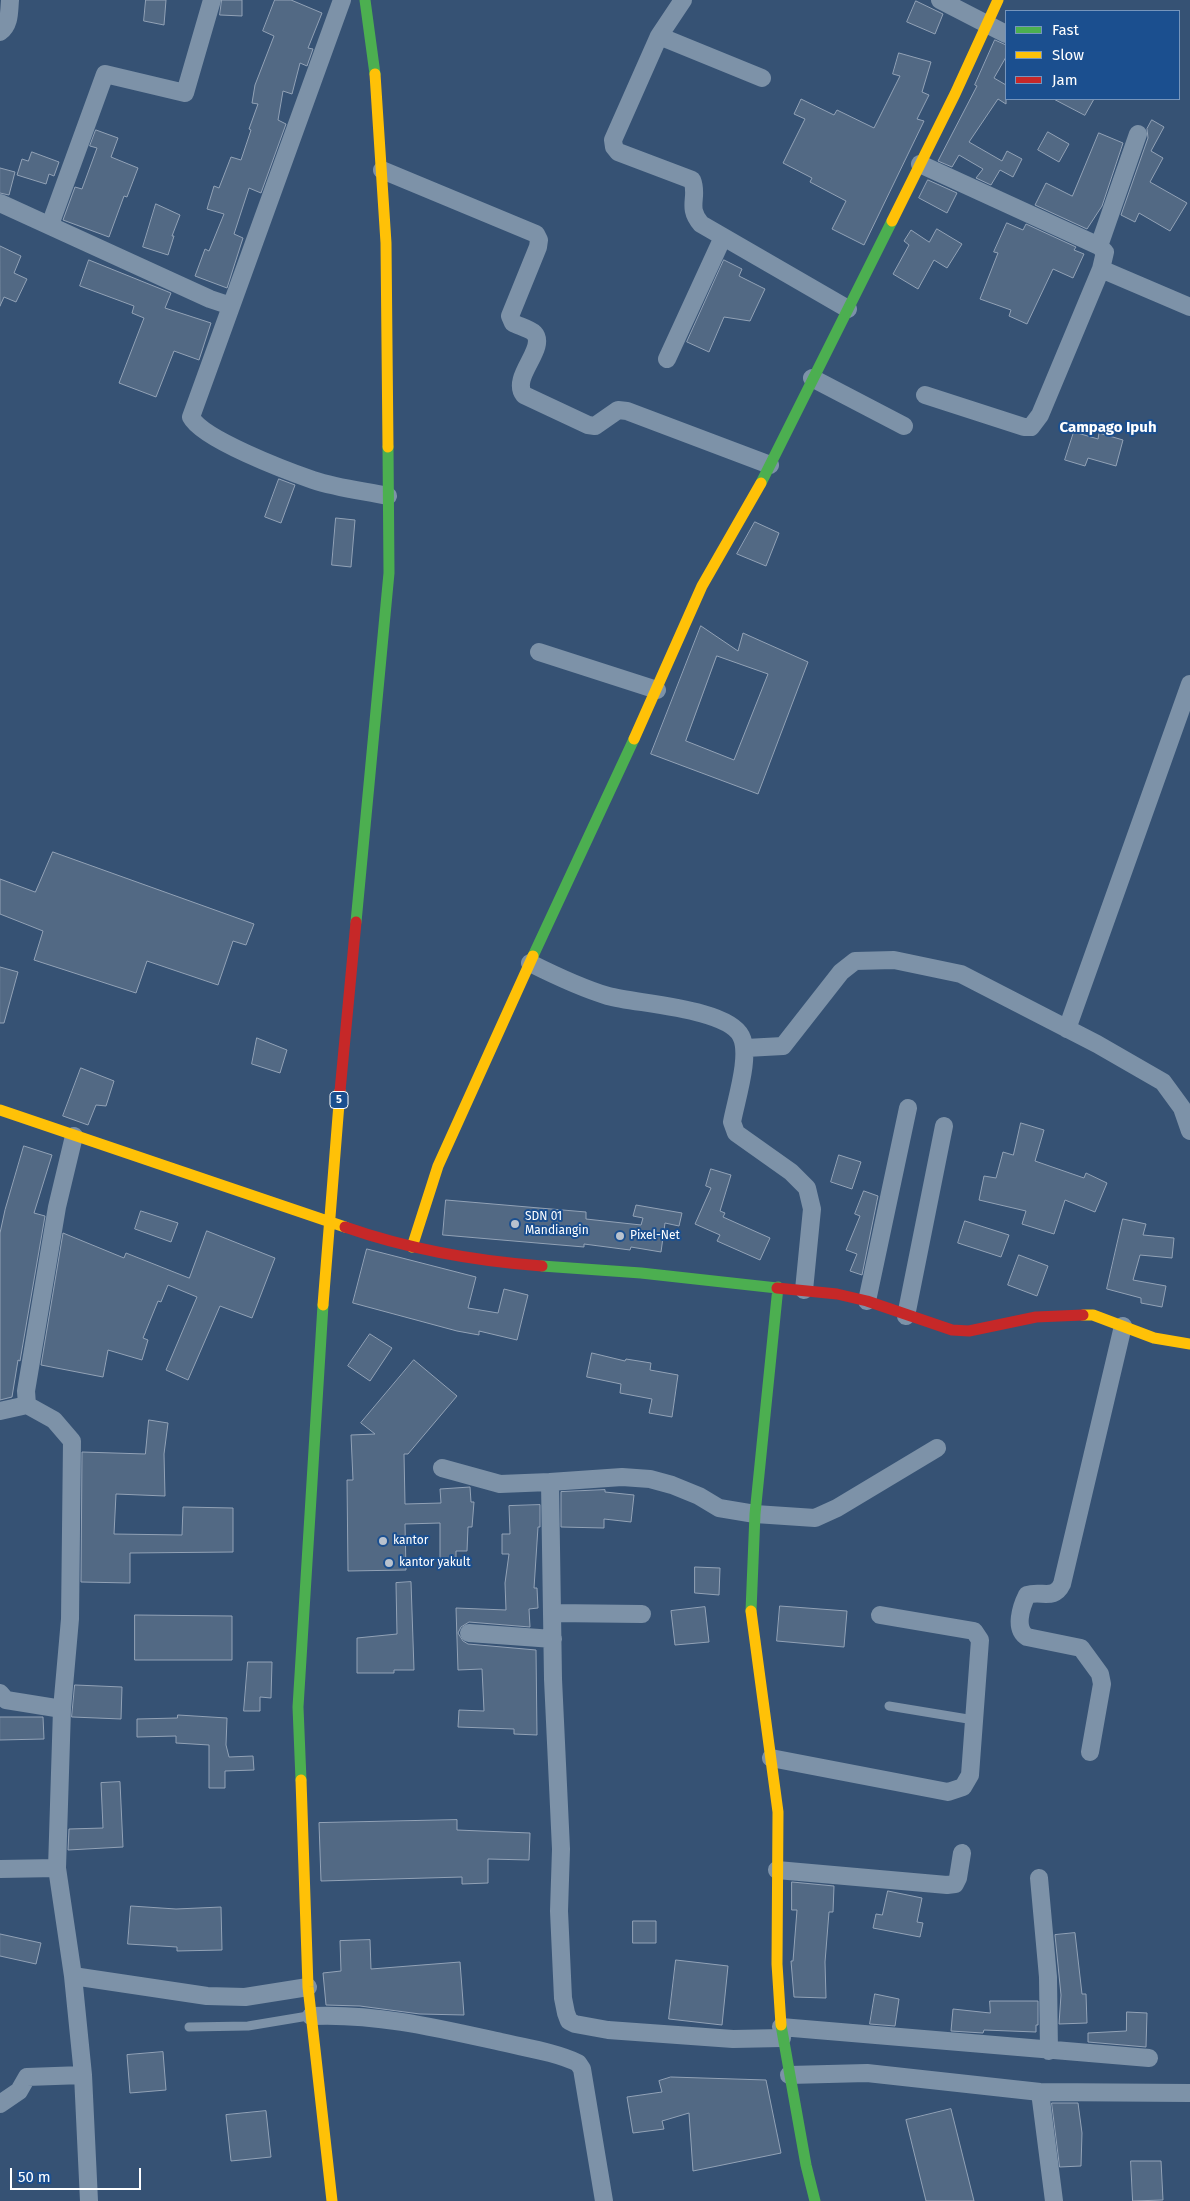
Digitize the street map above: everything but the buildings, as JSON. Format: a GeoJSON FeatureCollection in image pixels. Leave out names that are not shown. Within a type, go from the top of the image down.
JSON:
{"type":"FeatureCollection","features":[{"type":"Feature","properties":{"kind":"main road","name":"5"},"geometry":{"type":"LineString","coordinates":[[332,2201],[308,1987],[298,1708],[329,1221],[389,573],[386,243],[373,48],[365,0]]}},
{"type":"Feature","properties":{"kind":"main road"},"geometry":{"type":"LineString","coordinates":[[412,1247],[438,1166],[455,1125],[657,690],[702,586],[770,465],[920,164],[988,25],[998,0]]}},
{"type":"Feature","properties":{"kind":"main road"},"geometry":{"type":"LineString","coordinates":[[0,1110],[365,1234],[412,1247],[500,1263],[641,1273],[804,1290],[867,1301],[906,1316],[952,1330],[969,1331],[1036,1317],[1069,1314],[1093,1315],[1154,1338],[1190,1344]]}},
{"type":"Feature","properties":{"kind":"main road"},"geometry":{"type":"LineString","coordinates":[[778,1287],[755,1514],[752,1615],[778,1812],[777,1964],[782,2032],[815,2201]]}},
{"type":"Feature","properties":{"kind":"street"},"geometry":{"type":"LineString","coordinates":[[0,32],[5,28],[8,19],[10,0]]}},
{"type":"Feature","properties":{"kind":"street"},"geometry":{"type":"LineString","coordinates":[[50,225],[105,74],[185,93],[212,0]]}},
{"type":"Feature","properties":{"kind":"street"},"geometry":{"type":"LineString","coordinates":[[342,0],[191,417],[194,423],[205,432],[248,454],[314,480],[388,496]]}},
{"type":"Feature","properties":{"kind":"street"},"geometry":{"type":"LineString","coordinates":[[683,0],[659,36],[614,140],[614,147],[618,152],[692,180],[694,184],[692,212],[701,224],[848,309]]}},
{"type":"Feature","properties":{"kind":"street"},"geometry":{"type":"LineString","coordinates":[[940,0],[1005,34]]}},
{"type":"Feature","properties":{"kind":"street"},"geometry":{"type":"LineString","coordinates":[[659,36],[762,78]]}},
{"type":"Feature","properties":{"kind":"street"},"geometry":{"type":"LineString","coordinates":[[1099,246],[1138,134]]}},
{"type":"Feature","properties":{"kind":"street"},"geometry":{"type":"LineString","coordinates":[[920,164],[1099,246],[1105,252],[1101,269],[1040,415],[1031,426],[1024,427],[924,395]]}},
{"type":"Feature","properties":{"kind":"street"},"geometry":{"type":"LineString","coordinates":[[382,170],[536,234],[540,240],[510,316],[513,323],[534,333],[537,338],[536,345],[520,383],[521,391],[524,395],[588,425],[595,426],[618,410],[627,411],[770,465]]}},
{"type":"Feature","properties":{"kind":"street"},"geometry":{"type":"LineString","coordinates":[[0,203],[201,295],[231,306]]}},
{"type":"Feature","properties":{"kind":"street"},"geometry":{"type":"LineString","coordinates":[[667,359],[723,237]]}},
{"type":"Feature","properties":{"kind":"street"},"geometry":{"type":"LineString","coordinates":[[1101,269],[1190,308]]}},
{"type":"Feature","properties":{"kind":"street"},"geometry":{"type":"LineString","coordinates":[[812,378],[904,426]]}},
{"type":"Feature","properties":{"kind":"street"},"geometry":{"type":"LineString","coordinates":[[539,652],[657,690]]}},
{"type":"Feature","properties":{"kind":"street"},"geometry":{"type":"LineString","coordinates":[[1067,1029],[1190,684]]}},
{"type":"Feature","properties":{"kind":"street"},"geometry":{"type":"LineString","coordinates":[[746,1048],[783,1046],[841,972],[855,961],[894,960],[961,974],[1163,1082],[1182,1108],[1190,1131]]}},
{"type":"Feature","properties":{"kind":"street"},"geometry":{"type":"LineString","coordinates":[[530,962],[565,980],[609,996],[676,1006],[717,1019],[734,1027],[741,1035],[746,1048],[732,1122],[736,1133],[791,1172],[807,1188],[812,1209],[804,1290]]}},
{"type":"Feature","properties":{"kind":"street"},"geometry":{"type":"LineString","coordinates":[[867,1301],[908,1108]]}},
{"type":"Feature","properties":{"kind":"street"},"geometry":{"type":"LineString","coordinates":[[906,1316],[944,1126]]}},
{"type":"Feature","properties":{"kind":"street"},"geometry":{"type":"LineString","coordinates":[[27,1405],[26,1391],[56,1207],[74,1136]]}},
{"type":"Feature","properties":{"kind":"street"},"geometry":{"type":"LineString","coordinates":[[1090,1752],[1102,1684],[1100,1674],[1081,1648],[1027,1637],[1022,1634],[1019,1627],[1027,1595],[1033,1593],[1053,1595],[1059,1591],[1062,1584],[1123,1326]]}},
{"type":"Feature","properties":{"kind":"street"},"geometry":{"type":"LineString","coordinates":[[0,1411],[27,1405],[54,1420],[72,1441],[70,1619],[62,1709],[57,1868],[73,1980],[83,2075],[89,2201]]}},
{"type":"Feature","properties":{"kind":"street"},"geometry":{"type":"LineString","coordinates":[[442,1468],[500,1484],[622,1477],[650,1479],[672,1485],[699,1496],[719,1508],[755,1514],[814,1518],[837,1508],[937,1448]]}},
{"type":"Feature","properties":{"kind":"street"},"geometry":{"type":"LineString","coordinates":[[550,1482],[554,1734],[559,1786],[561,1849],[558,1911],[563,1998],[570,2021],[576,2024],[608,2030],[733,2040],[782,2032],[1149,2058]]}},
{"type":"Feature","properties":{"kind":"street"},"geometry":{"type":"LineString","coordinates":[[552,1613],[642,1614]]}},
{"type":"Feature","properties":{"kind":"street"},"geometry":{"type":"LineString","coordinates":[[771,1758],[948,1792],[964,1787],[970,1775],[980,1640],[974,1631],[880,1615]]}},
{"type":"Feature","properties":{"kind":"street"},"geometry":{"type":"LineString","coordinates":[[469,1633],[553,1639]]}},
{"type":"Feature","properties":{"kind":"street"},"geometry":{"type":"LineString","coordinates":[[0,1693],[6,1700],[62,1709]]}},
{"type":"Feature","properties":{"kind":"street"},"geometry":{"type":"LineString","coordinates":[[777,1870],[947,1885],[955,1884],[958,1878],[962,1853]]}},
{"type":"Feature","properties":{"kind":"street"},"geometry":{"type":"LineString","coordinates":[[0,1869],[57,1868]]}},
{"type":"Feature","properties":{"kind":"street"},"geometry":{"type":"LineString","coordinates":[[1039,1878],[1048,1977],[1049,2051]]}},
{"type":"Feature","properties":{"kind":"street"},"geometry":{"type":"LineString","coordinates":[[73,1980],[207,1996],[245,1996],[308,1987]]}},
{"type":"Feature","properties":{"kind":"street"},"geometry":{"type":"LineString","coordinates":[[311,2016],[366,2016],[410,2023],[530,2049],[578,2063],[582,2069],[604,2201]]}},
{"type":"Feature","properties":{"kind":"street"},"geometry":{"type":"LineString","coordinates":[[789,2075],[867,2073],[1040,2092],[1190,2093]]}},
{"type":"Feature","properties":{"kind":"street"},"geometry":{"type":"LineString","coordinates":[[0,2104],[19,2091],[27,2077],[83,2075]]}},
{"type":"Feature","properties":{"kind":"street"},"geometry":{"type":"LineString","coordinates":[[1040,2092],[1054,2201]]}},
{"type":"Feature","properties":{"kind":"lane"},"geometry":{"type":"LineString","coordinates":[[889,1706],[974,1720]]}},
{"type":"Feature","properties":{"kind":"lane"},"geometry":{"type":"LineString","coordinates":[[188,2027],[248,2026],[311,2016]]}},
{"type":"Feature","properties":{"kind":"traffic: fast"},"geometry":{"type":"LineString","coordinates":[[365,0],[375,74]]}},
{"type":"Feature","properties":{"kind":"traffic: fast"},"geometry":{"type":"LineString","coordinates":[[761,483],[892,221]]}},
{"type":"Feature","properties":{"kind":"traffic: fast"},"geometry":{"type":"LineString","coordinates":[[356,922],[389,573],[388,447]]}},
{"type":"Feature","properties":{"kind":"traffic: fast"},"geometry":{"type":"LineString","coordinates":[[533,956],[634,739]]}},
{"type":"Feature","properties":{"kind":"traffic: fast"},"geometry":{"type":"LineString","coordinates":[[542,1266],[641,1273],[777,1288]]}},
{"type":"Feature","properties":{"kind":"traffic: fast"},"geometry":{"type":"LineString","coordinates":[[751,1611],[755,1514],[778,1287]]}},
{"type":"Feature","properties":{"kind":"traffic: fast"},"geometry":{"type":"LineString","coordinates":[[301,1780],[298,1707],[323,1305]]}},
{"type":"Feature","properties":{"kind":"traffic: fast"},"geometry":{"type":"LineString","coordinates":[[781,2025],[806,2165],[815,2201]]}},
{"type":"Feature","properties":{"kind":"traffic: slow"},"geometry":{"type":"LineString","coordinates":[[892,221],[955,94],[998,0]]}},
{"type":"Feature","properties":{"kind":"traffic: slow"},"geometry":{"type":"LineString","coordinates":[[375,74],[386,243],[388,447]]}},
{"type":"Feature","properties":{"kind":"traffic: slow"},"geometry":{"type":"LineString","coordinates":[[634,739],[702,586],[761,483]]}},
{"type":"Feature","properties":{"kind":"traffic: slow"},"geometry":{"type":"LineString","coordinates":[[412,1247],[438,1166],[533,956]]}},
{"type":"Feature","properties":{"kind":"traffic: slow"},"geometry":{"type":"LineString","coordinates":[[323,1305],[340,1091]]}},
{"type":"Feature","properties":{"kind":"traffic: slow"},"geometry":{"type":"LineString","coordinates":[[0,1110],[345,1227]]}},
{"type":"Feature","properties":{"kind":"traffic: slow"},"geometry":{"type":"LineString","coordinates":[[1083,1315],[1093,1315],[1154,1338],[1190,1344]]}},
{"type":"Feature","properties":{"kind":"traffic: slow"},"geometry":{"type":"LineString","coordinates":[[751,1611],[778,1812],[777,1964],[781,2025]]}},
{"type":"Feature","properties":{"kind":"traffic: slow"},"geometry":{"type":"LineString","coordinates":[[301,1780],[308,1987],[332,2201]]}},
{"type":"Feature","properties":{"kind":"traffic: jam"},"geometry":{"type":"LineString","coordinates":[[340,1091],[356,922]]}},
{"type":"Feature","properties":{"kind":"traffic: jam"},"geometry":{"type":"LineString","coordinates":[[345,1227],[393,1242],[442,1253],[542,1266]]}},
{"type":"Feature","properties":{"kind":"traffic: jam"},"geometry":{"type":"LineString","coordinates":[[777,1288],[837,1294],[867,1301],[952,1330],[969,1331],[1036,1317],[1083,1315]]}},
{"type":"Feature","properties":{"kind":"place","name":"SDN 01 Mandiangin"},"geometry":{"type":"Point","coordinates":[515,1224]}},
{"type":"Feature","properties":{"kind":"place","name":"Pixel-Net"},"geometry":{"type":"Point","coordinates":[620,1236]}},
{"type":"Feature","properties":{"kind":"place","name":"kantor"},"geometry":{"type":"Point","coordinates":[383,1541]}},
{"type":"Feature","properties":{"kind":"place","name":"kantor yakult"},"geometry":{"type":"Point","coordinates":[389,1563]}},
{"type":"Feature","properties":{"kind":"district","name":"Campago Ipuh"},"geometry":{"type":"Point","coordinates":[1108,428]}}]}
